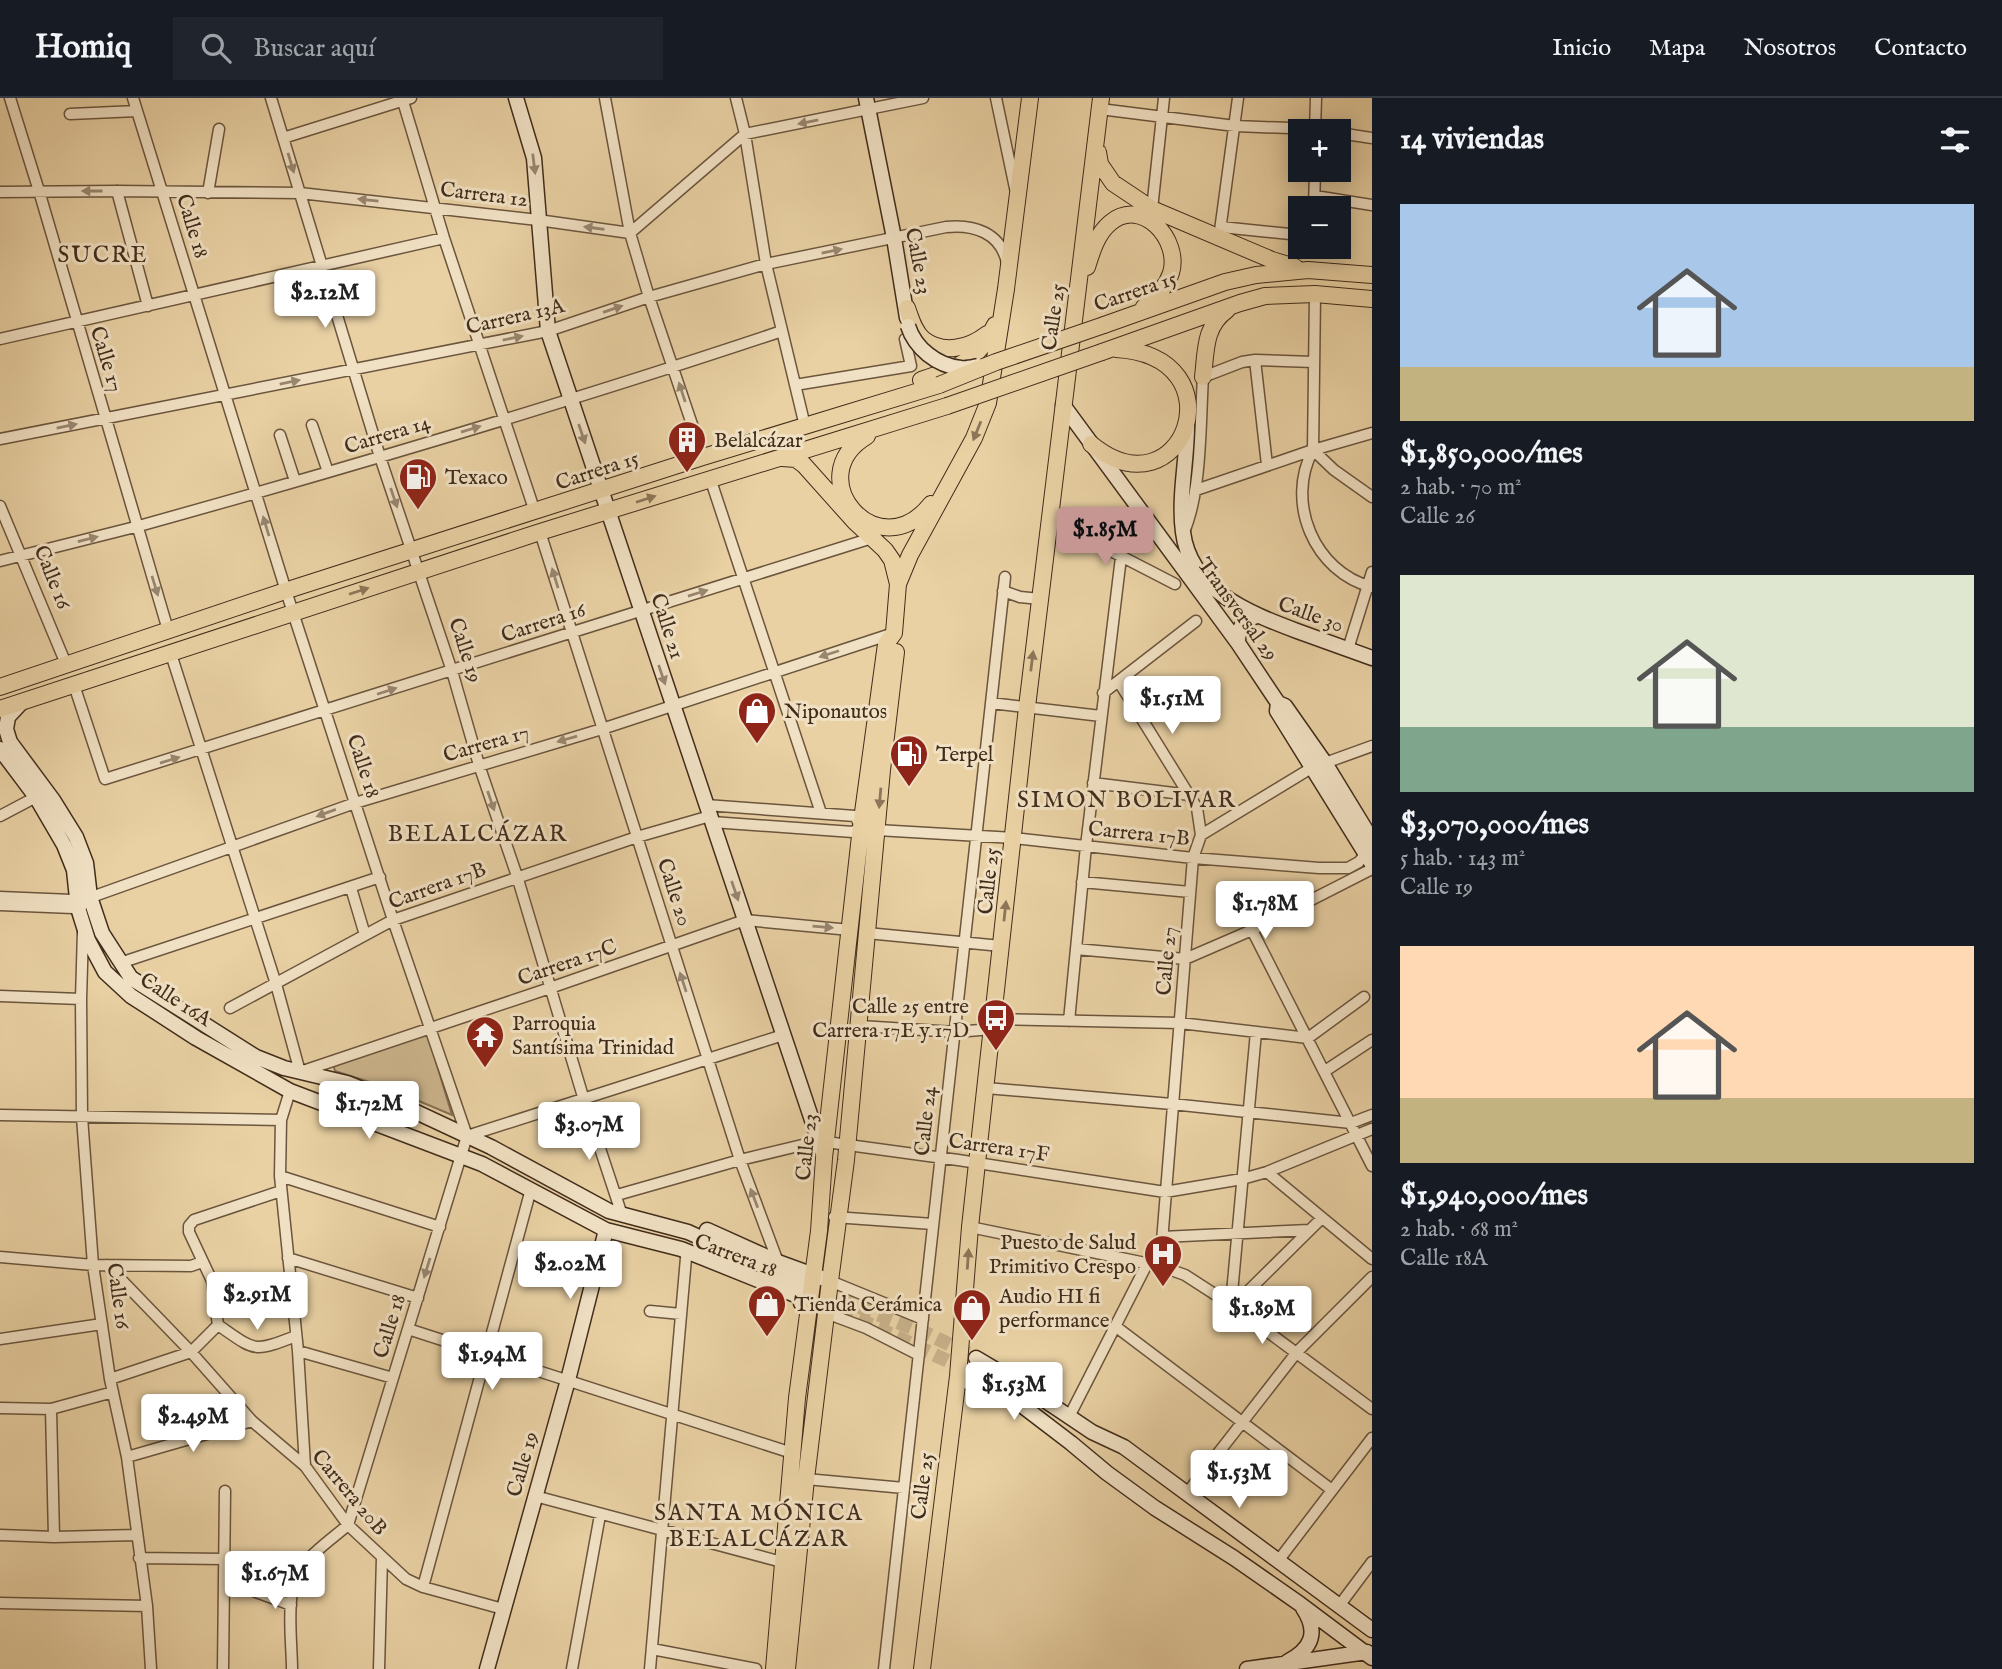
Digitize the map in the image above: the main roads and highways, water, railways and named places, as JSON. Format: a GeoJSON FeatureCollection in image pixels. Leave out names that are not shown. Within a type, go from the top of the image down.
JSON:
{"type":"FeatureCollection","features":[{"type":"Feature","properties":{"kind":"main road","name":"Calle 21"},"geometry":{"type":"LineString","coordinates":[[516,98],[534,158],[548,331],[783,1035],[824,1147]]}},
{"type":"Feature","properties":{"kind":"main road"},"geometry":{"type":"LineString","coordinates":[[898,421],[855,444],[845,457],[841,472],[841,488],[856,515],[870,524],[885,527],[901,526],[924,513],[955,475],[988,403],[1018,204],[1030,98]]}},
{"type":"Feature","properties":{"kind":"main road","name":"Calle 23"},"geometry":{"type":"LineString","coordinates":[[867,104],[907,308],[906,333],[937,361],[960,368],[996,362]]}},
{"type":"Feature","properties":{"kind":"main road","name":"Calle 25"},"geometry":{"type":"LineString","coordinates":[[922,1669],[966,1375],[961,1340],[970,1227],[1027,707],[1100,104]]}},
{"type":"Feature","properties":{"kind":"main road"},"geometry":{"type":"LineString","coordinates":[[1096,143],[1100,163],[1113,183],[1152,209],[1220,233],[1272,260],[1308,270]]}},
{"type":"Feature","properties":{"kind":"main road"},"geometry":{"type":"LineString","coordinates":[[1078,292],[1096,242],[1107,226],[1119,218],[1142,216],[1153,222],[1165,236],[1170,246],[1172,266],[1162,290],[1137,313]]}},
{"type":"Feature","properties":{"kind":"main road","name":"Carrera 15"},"geometry":{"type":"LineString","coordinates":[[1,685],[703,457],[939,384],[1226,282],[1256,275],[1308,270],[1372,275]]}},
{"type":"Feature","properties":{"kind":"main road"},"geometry":{"type":"LineString","coordinates":[[827,419],[848,404],[944,372],[980,351],[989,340],[1007,281]]}},
{"type":"Feature","properties":{"kind":"main road","name":"Carrera 15"},"geometry":{"type":"LineString","coordinates":[[0,709],[540,532],[947,406],[1240,303],[1273,295],[1315,294],[1372,299]]}},
{"type":"Feature","properties":{"kind":"main road"},"geometry":{"type":"LineString","coordinates":[[1203,377],[1210,327],[1219,316],[1240,303]]}},
{"type":"Feature","properties":{"kind":"main road"},"geometry":{"type":"LineString","coordinates":[[907,308],[913,325],[922,338],[947,348],[961,348],[975,343],[986,335],[998,314]]}},
{"type":"Feature","properties":{"kind":"main road"},"geometry":{"type":"LineString","coordinates":[[1091,444],[1105,456],[1116,460],[1152,462],[1173,450],[1182,436],[1187,418],[1185,392],[1180,379],[1171,368],[1158,359],[1133,350],[1106,351]]}},
{"type":"Feature","properties":{"kind":"main road","name":"Transversal 29"},"geometry":{"type":"LineString","coordinates":[[1062,405],[1238,643],[1278,703],[1286,706],[1370,852]]}},
{"type":"Feature","properties":{"kind":"main road","name":"Calle 30"},"geometry":{"type":"LineString","coordinates":[[1187,418],[1188,443],[1181,503],[1183,534],[1187,552],[1207,582],[1224,597],[1257,616],[1372,658]]}},
{"type":"Feature","properties":{"kind":"main road"},"geometry":{"type":"LineString","coordinates":[[782,457],[796,459],[804,465],[872,538],[892,560],[898,584]]}},
{"type":"Feature","properties":{"kind":"main road","name":"Calle 23"},"geometry":{"type":"LineString","coordinates":[[787,1669],[806,1479],[848,1145],[860,1026],[867,933],[869,829],[886,644],[894,633],[898,584],[910,555],[955,475]]}},
{"type":"Feature","properties":{"kind":"main road"},"geometry":{"type":"LineString","coordinates":[[1238,643],[1241,624],[1248,618],[1257,616]]}},
{"type":"Feature","properties":{"kind":"main road"},"geometry":{"type":"LineString","coordinates":[[21,703],[8,716],[9,742],[53,800],[76,837],[86,863],[82,902]]}},
{"type":"Feature","properties":{"kind":"main road"},"geometry":{"type":"LineString","coordinates":[[0,749],[36,797],[64,845],[82,902]]}},
{"type":"Feature","properties":{"kind":"main road","name":"Calle 23"},"geometry":{"type":"LineString","coordinates":[[774,1669],[799,1386],[803,1289],[820,1216],[824,1147],[850,930],[869,829]]}},
{"type":"Feature","properties":{"kind":"main road","name":"Calle 16A"},"geometry":{"type":"LineString","coordinates":[[82,902],[83,925],[105,972],[131,996],[195,1038],[290,1091]]}},
{"type":"Feature","properties":{"kind":"main road","name":"Calle 16A"},"geometry":{"type":"LineString","coordinates":[[82,902],[131,978],[256,1057],[300,1072]]}},
{"type":"Feature","properties":{"kind":"main road","name":"Carrera 18"},"geometry":{"type":"LineString","coordinates":[[300,1072],[347,1083],[399,1104],[491,1147],[597,1205],[622,1215],[675,1227],[698,1236],[803,1289]]}},
{"type":"Feature","properties":{"kind":"main road","name":"Carrera 18"},"geometry":{"type":"LineString","coordinates":[[290,1091],[482,1164],[633,1241],[803,1289],[830,1281]]}},
{"type":"Feature","properties":{"kind":"main road","name":"Carrera 18"},"geometry":{"type":"LineString","coordinates":[[638,1218],[656,1215],[685,1222],[778,1262],[827,1313]]}},
{"type":"Feature","properties":{"kind":"main road","name":"Carrera 18"},"geometry":{"type":"LineString","coordinates":[[610,1231],[681,1250],[803,1289]]}},
{"type":"Feature","properties":{"kind":"main road","name":"Calle 19"},"geometry":{"type":"LineString","coordinates":[[487,1669],[610,1231]]}},
{"type":"Feature","properties":{"kind":"main road"},"geometry":{"type":"LineString","coordinates":[[961,1340],[1124,1447],[1372,1629]]}},
{"type":"Feature","properties":{"kind":"main road"},"geometry":{"type":"LineString","coordinates":[[976,1358],[1083,1426],[1124,1447]]}},
{"type":"Feature","properties":{"kind":"main road"},"geometry":{"type":"LineString","coordinates":[[799,1386],[819,1370]]}},
{"type":"Feature","properties":{"kind":"main road"},"geometry":{"type":"LineString","coordinates":[[966,1375],[1016,1401],[1107,1474]]}},
{"type":"Feature","properties":{"kind":"main road"},"geometry":{"type":"LineString","coordinates":[[966,1375],[1079,1458],[1234,1558],[1369,1654]]}},
{"type":"Feature","properties":{"kind":"main road"},"geometry":{"type":"LineString","coordinates":[[1280,1665],[1301,1654],[1311,1640],[1310,1621],[1300,1604]]}},
{"type":"Feature","properties":{"kind":"main road"},"geometry":{"type":"LineString","coordinates":[[1247,1669],[1369,1654]]}},
{"type":"Feature","properties":{"kind":"main road"},"geometry":{"type":"LineString","coordinates":[[1333,1657],[1357,1659],[1370,1669]]}},
{"type":"Feature","properties":{"kind":"tunnel"},"geometry":{"type":"LineString","coordinates":[[820,1291],[930,1335],[969,1354]]}},
{"type":"Feature","properties":{"kind":"tunnel"},"geometry":{"type":"LineString","coordinates":[[800,1296],[869,1324],[967,1370]]}},
{"type":"Feature","properties":{"kind":"place","name":"Belalcázar"},"geometry":{"type":"Point","coordinates":[687,474]}},
{"type":"Feature","properties":{"kind":"place","name":"Texaco"},"geometry":{"type":"Point","coordinates":[418,511]}},
{"type":"Feature","properties":{"kind":"place","name":"Niponautos"},"geometry":{"type":"Point","coordinates":[757,745]}},
{"type":"Feature","properties":{"kind":"place","name":"Terpel"},"geometry":{"type":"Point","coordinates":[909,788]}},
{"type":"Feature","properties":{"kind":"place","name":"Calle 25 entre Carrera 17E y 17D"},"geometry":{"type":"Point","coordinates":[996,1052]}},
{"type":"Feature","properties":{"kind":"place","name":"Parroquia Santísima Trinidad"},"geometry":{"type":"Point","coordinates":[485,1069]}},
{"type":"Feature","properties":{"kind":"place","name":"Puesto de Salud Primitivo Crespo"},"geometry":{"type":"Point","coordinates":[1163,1288]}},
{"type":"Feature","properties":{"kind":"place","name":"Tienda Cerámica"},"geometry":{"type":"Point","coordinates":[767,1338]}},
{"type":"Feature","properties":{"kind":"place","name":"Audio HI fi performance"},"geometry":{"type":"Point","coordinates":[972,1342]}},
{"type":"Feature","properties":{"kind":"district","name":"SUCRE"},"geometry":{"type":"Point","coordinates":[103,254]}},
{"type":"Feature","properties":{"kind":"district","name":"SIMON BOLIVAR"},"geometry":{"type":"Point","coordinates":[1127,799]}},
{"type":"Feature","properties":{"kind":"district","name":"BELALCÁZAR"},"geometry":{"type":"Point","coordinates":[478,833]}},
{"type":"Feature","properties":{"kind":"district","name":"SANTA MÓNICA BELALCÁZAR"},"geometry":{"type":"Point","coordinates":[759,1525]}}]}
